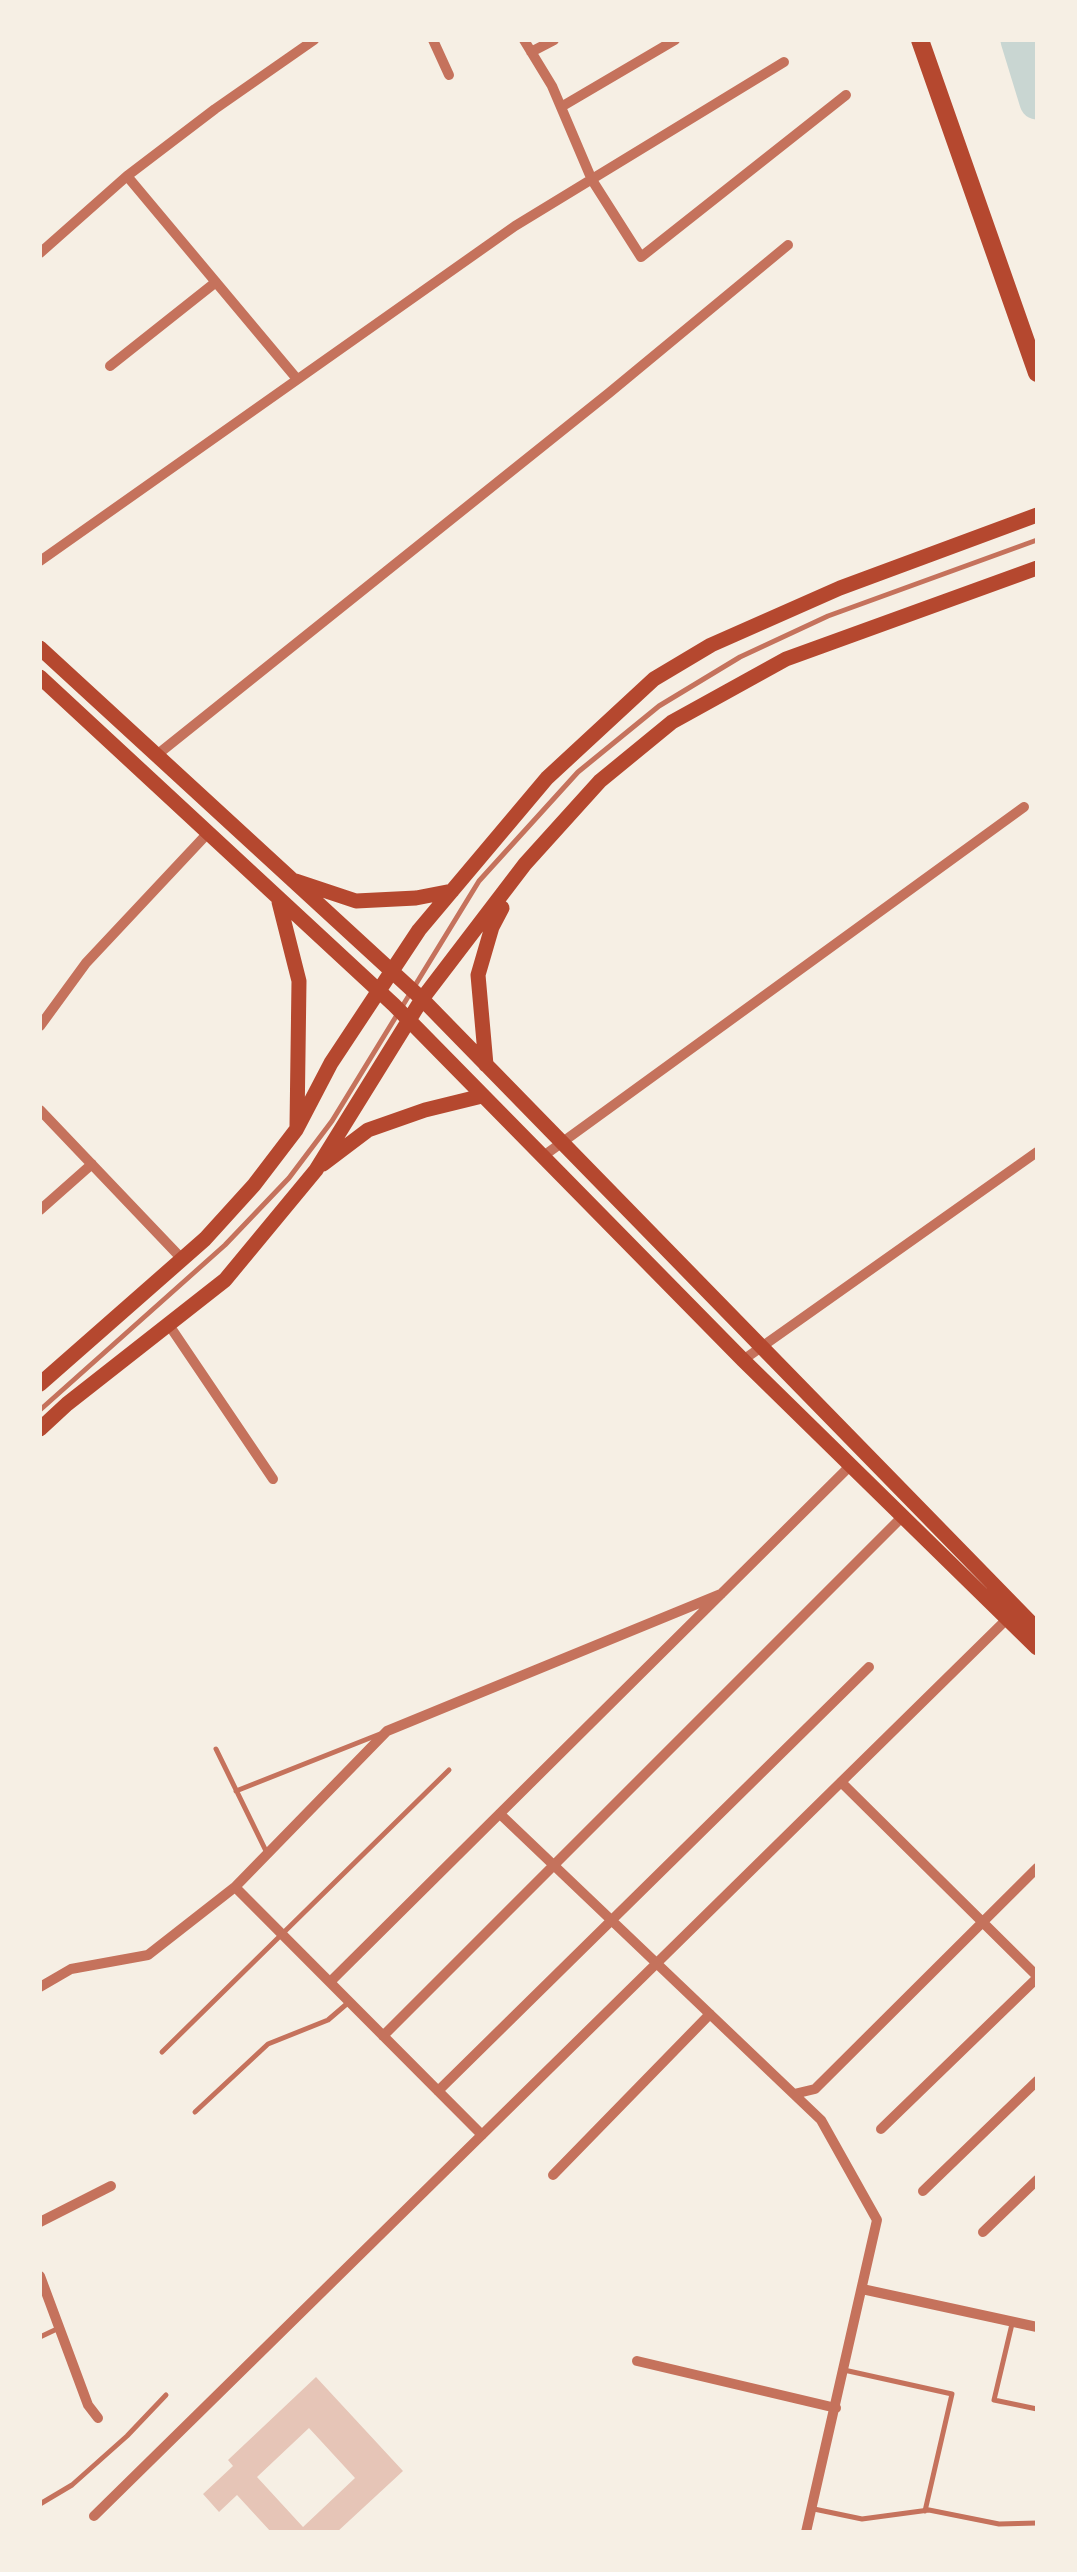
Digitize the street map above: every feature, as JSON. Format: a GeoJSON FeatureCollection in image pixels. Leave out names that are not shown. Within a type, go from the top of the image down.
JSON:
{"type":"FeatureCollection","features":[{"type":"Feature","properties":{"kind":"highway"},"geometry":{"type":"LineString","coordinates":[[920,40],[1037,373]]}},
{"type":"Feature","properties":{"kind":"main road"},"geometry":{"type":"LineString","coordinates":[[40,1384],[182,1260],[254,1186],[296,1130],[331,1064],[419,930],[547,778],[654,678],[711,645],[840,588],[1037,515]]}},
{"type":"Feature","properties":{"kind":"main road"},"geometry":{"type":"LineString","coordinates":[[40,1429],[225,1280],[316,1170],[422,999],[525,864],[600,782],[672,722],[786,659],[1037,568]]}},
{"type":"Feature","properties":{"kind":"main road"},"geometry":{"type":"LineString","coordinates":[[40,648],[422,999],[1037,1629]]}},
{"type":"Feature","properties":{"kind":"main road"},"geometry":{"type":"LineString","coordinates":[[40,677],[409,1020],[743,1360],[1037,1648]]}},
{"type":"Feature","properties":{"kind":"main road"},"geometry":{"type":"LineString","coordinates":[[486,1065],[478,975],[492,927],[525,864]]}},
{"type":"Feature","properties":{"kind":"main road"},"geometry":{"type":"LineString","coordinates":[[292,880],[356,901],[416,898],[452,891]]}},
{"type":"Feature","properties":{"kind":"main road"},"geometry":{"type":"LineString","coordinates":[[278,898],[300,980],[296,1130]]}},
{"type":"Feature","properties":{"kind":"main road"},"geometry":{"type":"LineString","coordinates":[[316,1170],[368,1130],[482,1096]]}},
{"type":"Feature","properties":{"kind":"street"},"geometry":{"type":"LineString","coordinates":[[40,253],[127,176],[314,40]]}},
{"type":"Feature","properties":{"kind":"street"},"geometry":{"type":"LineString","coordinates":[[433,40],[449,75]]}},
{"type":"Feature","properties":{"kind":"street"},"geometry":{"type":"LineString","coordinates":[[524,40],[561,106],[592,180],[641,257],[846,96]]}},
{"type":"Feature","properties":{"kind":"street"},"geometry":{"type":"LineString","coordinates":[[531,52],[554,40]]}},
{"type":"Feature","properties":{"kind":"street"},"geometry":{"type":"LineString","coordinates":[[561,106],[675,40]]}},
{"type":"Feature","properties":{"kind":"street"},"geometry":{"type":"LineString","coordinates":[[40,561],[515,226],[784,62]]}},
{"type":"Feature","properties":{"kind":"street"},"geometry":{"type":"LineString","coordinates":[[127,176],[298,379]]}},
{"type":"Feature","properties":{"kind":"street"},"geometry":{"type":"LineString","coordinates":[[158,754],[610,393],[788,245]]}},
{"type":"Feature","properties":{"kind":"street"},"geometry":{"type":"LineString","coordinates":[[110,366],[216,282]]}},
{"type":"Feature","properties":{"kind":"street"},"geometry":{"type":"LineString","coordinates":[[542,1157],[1024,807]]}},
{"type":"Feature","properties":{"kind":"street"},"geometry":{"type":"LineString","coordinates":[[40,1026],[86,963],[207,834]]}},
{"type":"Feature","properties":{"kind":"street"},"geometry":{"type":"LineString","coordinates":[[40,1110],[182,1260]]}},
{"type":"Feature","properties":{"kind":"street"},"geometry":{"type":"LineString","coordinates":[[743,1360],[1037,1152]]}},
{"type":"Feature","properties":{"kind":"street"},"geometry":{"type":"LineString","coordinates":[[40,1210],[92,1164]]}},
{"type":"Feature","properties":{"kind":"street"},"geometry":{"type":"LineString","coordinates":[[170,1325],[273,1479]]}},
{"type":"Feature","properties":{"kind":"street"},"geometry":{"type":"LineString","coordinates":[[330,1982],[851,1465]]}},
{"type":"Feature","properties":{"kind":"street"},"geometry":{"type":"LineString","coordinates":[[383,2036],[903,1516]]}},
{"type":"Feature","properties":{"kind":"street"},"geometry":{"type":"LineString","coordinates":[[40,1986],[71,1969],[148,1954],[235,1887],[388,1731],[721,1594]]}},
{"type":"Feature","properties":{"kind":"street"},"geometry":{"type":"LineString","coordinates":[[94,2516],[1007,1619]]}},
{"type":"Feature","properties":{"kind":"street"},"geometry":{"type":"LineString","coordinates":[[438,2091],[869,1667]]}},
{"type":"Feature","properties":{"kind":"street"},"geometry":{"type":"LineString","coordinates":[[841,1782],[1037,1977],[881,2129]]}},
{"type":"Feature","properties":{"kind":"street"},"geometry":{"type":"LineString","coordinates":[[500,1814],[821,2120],[877,2220],[806,2532]]}},
{"type":"Feature","properties":{"kind":"street"},"geometry":{"type":"LineString","coordinates":[[794,2094],[815,2089],[1037,1868]]}},
{"type":"Feature","properties":{"kind":"street"},"geometry":{"type":"LineString","coordinates":[[235,1887],[482,2135]]}},
{"type":"Feature","properties":{"kind":"street"},"geometry":{"type":"LineString","coordinates":[[553,2175],[710,2014]]}},
{"type":"Feature","properties":{"kind":"street"},"geometry":{"type":"LineString","coordinates":[[923,2192],[1037,2081]]}},
{"type":"Feature","properties":{"kind":"street"},"geometry":{"type":"LineString","coordinates":[[984,2232],[1037,2180]]}},
{"type":"Feature","properties":{"kind":"street"},"geometry":{"type":"LineString","coordinates":[[40,2222],[112,2186]]}},
{"type":"Feature","properties":{"kind":"street"},"geometry":{"type":"LineString","coordinates":[[40,2276],[88,2405],[98,2418]]}},
{"type":"Feature","properties":{"kind":"street"},"geometry":{"type":"LineString","coordinates":[[862,2289],[1037,2326]]}},
{"type":"Feature","properties":{"kind":"street"},"geometry":{"type":"LineString","coordinates":[[637,2361],[836,2408]]}},
{"type":"Feature","properties":{"kind":"lane"},"geometry":{"type":"LineString","coordinates":[[40,1410],[225,1245],[290,1178],[332,1121],[479,881],[549,801],[601,752],[692,685],[794,630],[1037,540]]}},
{"type":"Feature","properties":{"kind":"lane"},"geometry":{"type":"LineString","coordinates":[[236,1791],[388,1731]]}},
{"type":"Feature","properties":{"kind":"lane"},"geometry":{"type":"LineString","coordinates":[[216,1749],[267,1854]]}},
{"type":"Feature","properties":{"kind":"lane"},"geometry":{"type":"LineString","coordinates":[[162,2052],[449,1770]]}},
{"type":"Feature","properties":{"kind":"lane"},"geometry":{"type":"LineString","coordinates":[[196,2112],[268,2044],[328,2020],[350,2002]]}},
{"type":"Feature","properties":{"kind":"lane"},"geometry":{"type":"LineString","coordinates":[[1013,2322],[994,2400],[1037,2408]]}},
{"type":"Feature","properties":{"kind":"lane"},"geometry":{"type":"LineString","coordinates":[[40,2336],[59,2328]]}},
{"type":"Feature","properties":{"kind":"lane"},"geometry":{"type":"LineString","coordinates":[[844,2370],[952,2394],[925,2510]]}},
{"type":"Feature","properties":{"kind":"lane"},"geometry":{"type":"LineString","coordinates":[[40,2504],[72,2485],[166,2395]]}},
{"type":"Feature","properties":{"kind":"lane"},"geometry":{"type":"LineString","coordinates":[[812,2508],[862,2519],[925,2510],[998,2524],[1037,2523]]}},
{"type":"Feature","properties":{"kind":"building"},"geometry":{"type":"Polygon","coordinates":[[[316,2377],[403,2471],[337,2532],[271,2532],[237,2495],[219,2512],[203,2494],[233,2466],[228,2460],[316,2377]],[[309,2428],[257,2477],[303,2527],[355,2478],[309,2428]]]}},
{"type":"Feature","properties":{"kind":"waterway"},"geometry":{"type":"LineString","coordinates":[[1018,40],[1037,102]]}}]}
